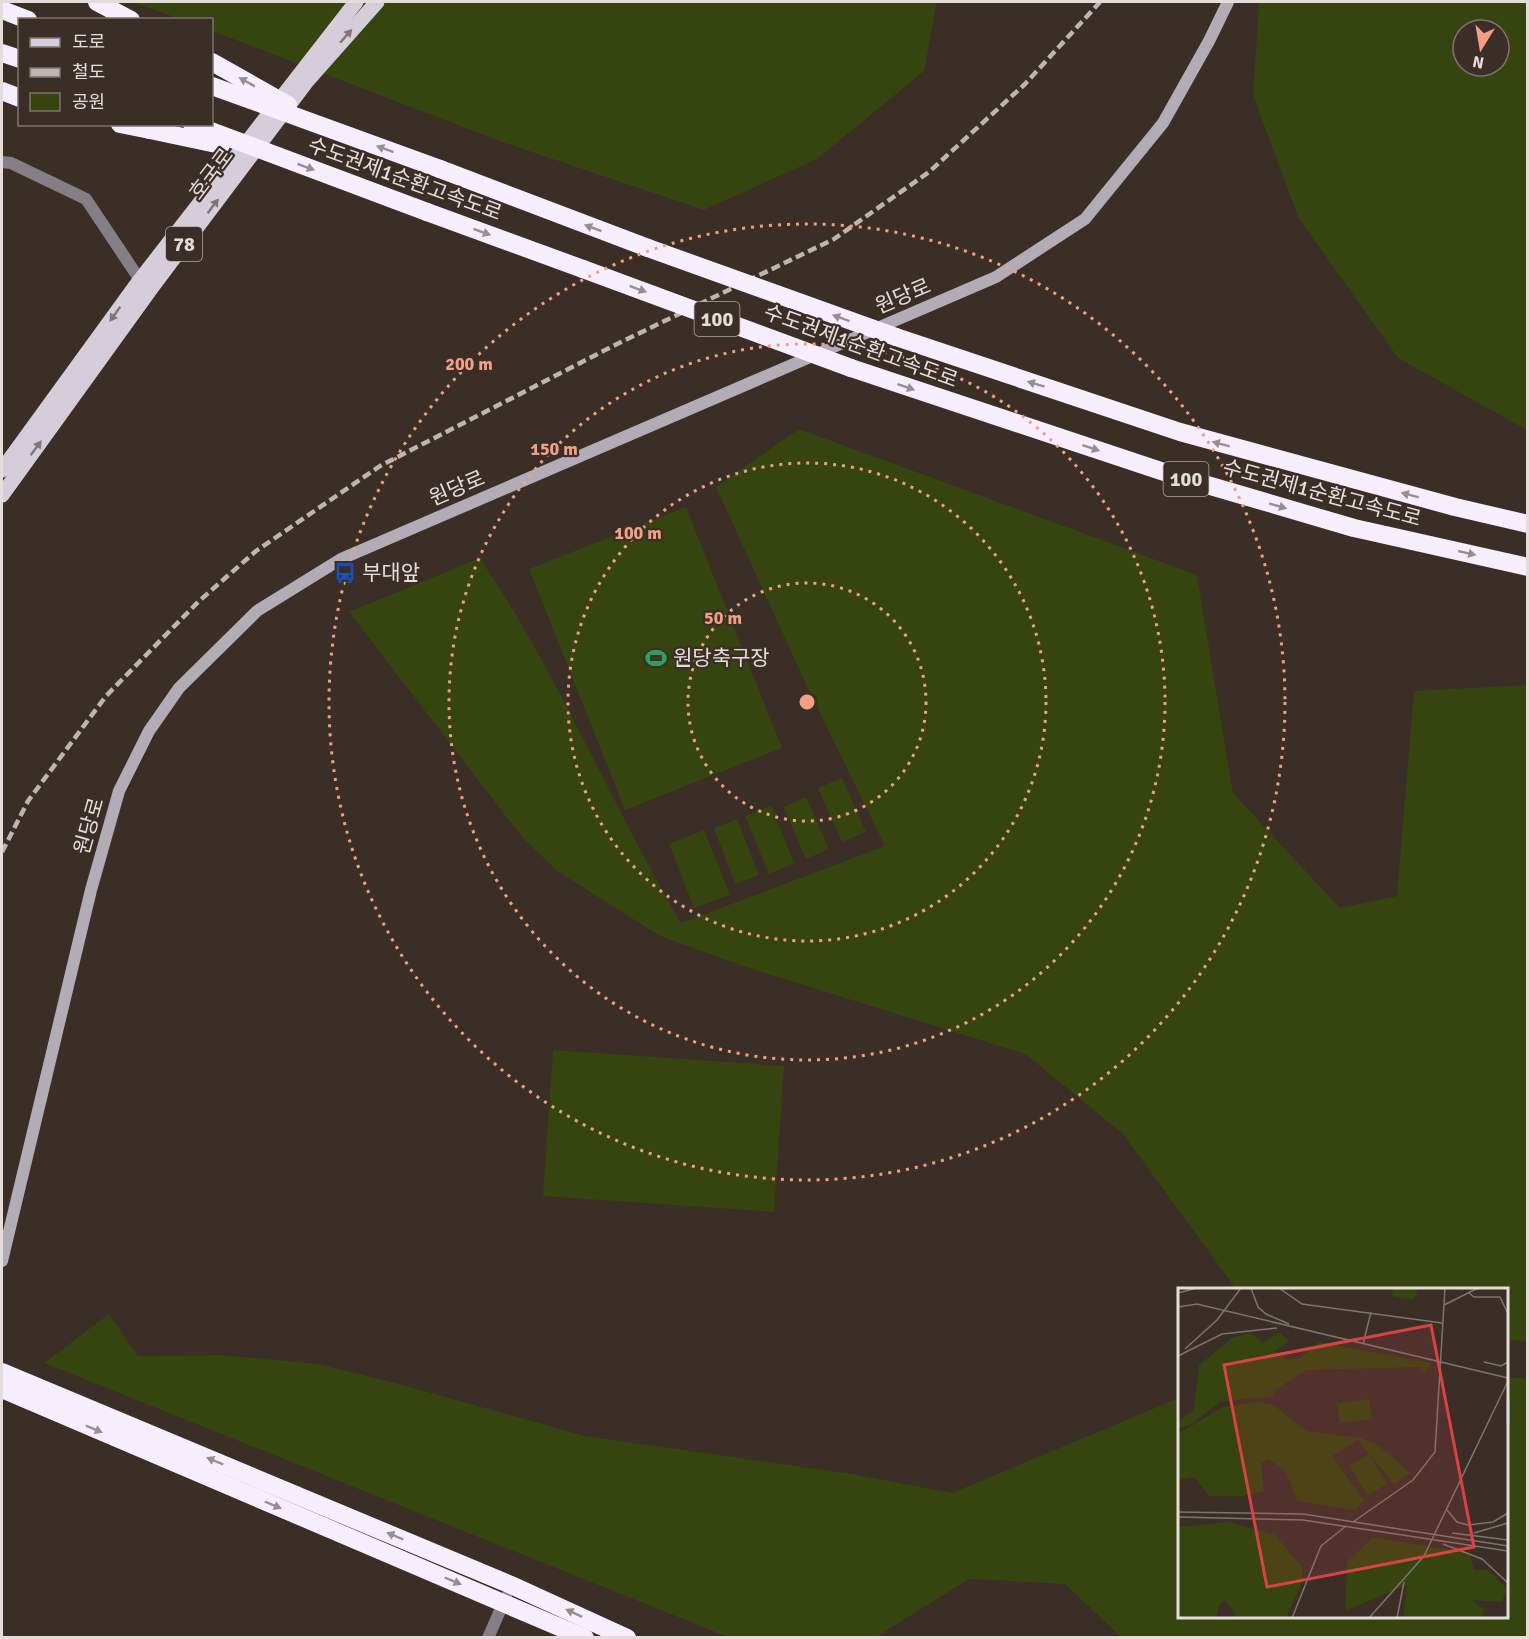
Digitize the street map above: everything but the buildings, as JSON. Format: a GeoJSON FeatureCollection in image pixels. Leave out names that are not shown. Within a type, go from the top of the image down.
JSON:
{"type":"FeatureCollection","features":[{"type":"Feature","properties":{"kind":"highway"},"geometry":{"type":"LineString","coordinates":[[97,2],[127,18]]}},
{"type":"Feature","properties":{"kind":"highway"},"geometry":{"type":"LineString","coordinates":[[2,10],[23,18]]}},
{"type":"Feature","properties":{"kind":"highway"},"geometry":{"type":"LineString","coordinates":[[2,52],[18,58]]}},
{"type":"Feature","properties":{"kind":"highway"},"geometry":{"type":"LineString","coordinates":[[213,63],[334,131]]}},
{"type":"Feature","properties":{"kind":"highway","name":"수도권제1순환고속도로"},"geometry":{"type":"LineString","coordinates":[[213,86],[648,248],[896,337],[1180,432],[1444,504],[1527,524]]}},
{"type":"Feature","properties":{"kind":"highway"},"geometry":{"type":"LineString","coordinates":[[2,91],[18,97]]}},
{"type":"Feature","properties":{"kind":"highway"},"geometry":{"type":"LineString","coordinates":[[2,105],[18,107]]}},
{"type":"Feature","properties":{"kind":"highway"},"geometry":{"type":"LineString","coordinates":[[130,126],[279,157]]}},
{"type":"Feature","properties":{"kind":"highway","name":"수도권제1순환고속도로"},"geometry":{"type":"LineString","coordinates":[[197,126],[851,368],[1173,476],[1354,528],[1527,567]]}},
{"type":"Feature","properties":{"kind":"highway"},"geometry":{"type":"LineString","coordinates":[[2,1372],[41,1398],[585,1638]]}},
{"type":"Feature","properties":{"kind":"highway"},"geometry":{"type":"LineString","coordinates":[[2,1389],[41,1398],[511,1585],[627,1638]]}},
{"type":"Feature","properties":{"kind":"main road","name":"호국로"},"geometry":{"type":"LineString","coordinates":[[2,470],[140,280],[356,2]]}},
{"type":"Feature","properties":{"kind":"main road","name":"호국로"},"geometry":{"type":"LineString","coordinates":[[2,495],[140,304],[307,81],[377,2]]}},
{"type":"Feature","properties":{"kind":"main road","name":"원당로"},"geometry":{"type":"LineString","coordinates":[[2,1261],[91,890],[119,791],[148,731],[179,688],[257,610],[341,559],[996,277],[1085,219],[1163,123],[1228,2]]}},
{"type":"Feature","properties":{"kind":"street"},"geometry":{"type":"LineString","coordinates":[[2,162],[11,163],[86,199],[140,280],[140,304]]}},
{"type":"Feature","properties":{"kind":"street"},"geometry":{"type":"LineString","coordinates":[[488,1638],[511,1585]]}},
{"type":"Feature","properties":{"kind":"green space"},"geometry":{"type":"Polygon","coordinates":[[[132,2],[937,2],[924,71],[817,159],[704,210],[505,143],[213,31],[213,18],[177,18],[132,2]]]}},
{"type":"Feature","properties":{"kind":"green space"},"geometry":{"type":"Polygon","coordinates":[[[1259,2],[1527,2],[1527,430],[1398,358],[1298,217],[1253,95],[1259,2]]]}},
{"type":"Feature","properties":{"kind":"green space"},"geometry":{"type":"Polygon","coordinates":[[[799,429],[1197,575],[1233,793],[1340,908],[1397,896],[1414,691],[1527,685],[1527,1341],[1508,1340],[1508,1288],[1235,1288],[1123,1134],[1025,1054],[749,968],[660,936],[557,871],[522,837],[349,612],[480,558],[540,657],[639,848],[681,923],[885,846],[810,693],[716,487],[799,429]]]}},
{"type":"Feature","properties":{"kind":"green space","name":"원당축구장"},"geometry":{"type":"Polygon","coordinates":[[[686,507],[782,748],[625,810],[529,569],[686,507]]]}},
{"type":"Feature","properties":{"kind":"green space"},"geometry":{"type":"Polygon","coordinates":[[[842,778],[866,832],[842,842],[818,788],[842,778]]]}},
{"type":"Feature","properties":{"kind":"green space"},"geometry":{"type":"Polygon","coordinates":[[[806,797],[829,849],[806,859],[783,807],[806,797]]]}},
{"type":"Feature","properties":{"kind":"green space"},"geometry":{"type":"Polygon","coordinates":[[[771,806],[794,863],[769,874],[745,816],[771,806]]]}},
{"type":"Feature","properties":{"kind":"green space"},"geometry":{"type":"Polygon","coordinates":[[[737,819],[759,875],[735,884],[714,828],[737,819]]]}},
{"type":"Feature","properties":{"kind":"green space"},"geometry":{"type":"Polygon","coordinates":[[[704,830],[730,895],[694,908],[669,844],[704,830]]]}},
{"type":"Feature","properties":{"kind":"green space"},"geometry":{"type":"Polygon","coordinates":[[[553,1050],[784,1066],[774,1212],[543,1196],[553,1050]]]}},
{"type":"Feature","properties":{"kind":"green space"},"geometry":{"type":"Polygon","coordinates":[[[109,1314],[138,1356],[220,1355],[318,1364],[585,1436],[852,1474],[952,1493],[1178,1398],[1178,1618],[1508,1618],[1508,1377],[1527,1379],[1527,1637],[1121,1637],[1065,1584],[969,1579],[876,1637],[728,1637],[44,1363],[109,1314]]]}},
{"type":"Feature","properties":{"kind":"railway"},"geometry":{"type":"LineString","coordinates":[[2,852],[28,801],[106,696],[198,602],[256,551],[380,466],[617,344],[834,239],[929,172],[1025,84],[1100,2]]}},
{"type":"Feature","properties":{"kind":"place","name":"부대앞"},"geometry":{"type":"Point","coordinates":[345,573]}},
{"type":"Feature","properties":{"kind":"place","name":"원당축구장"},"geometry":{"type":"Point","coordinates":[656,658]}}]}
